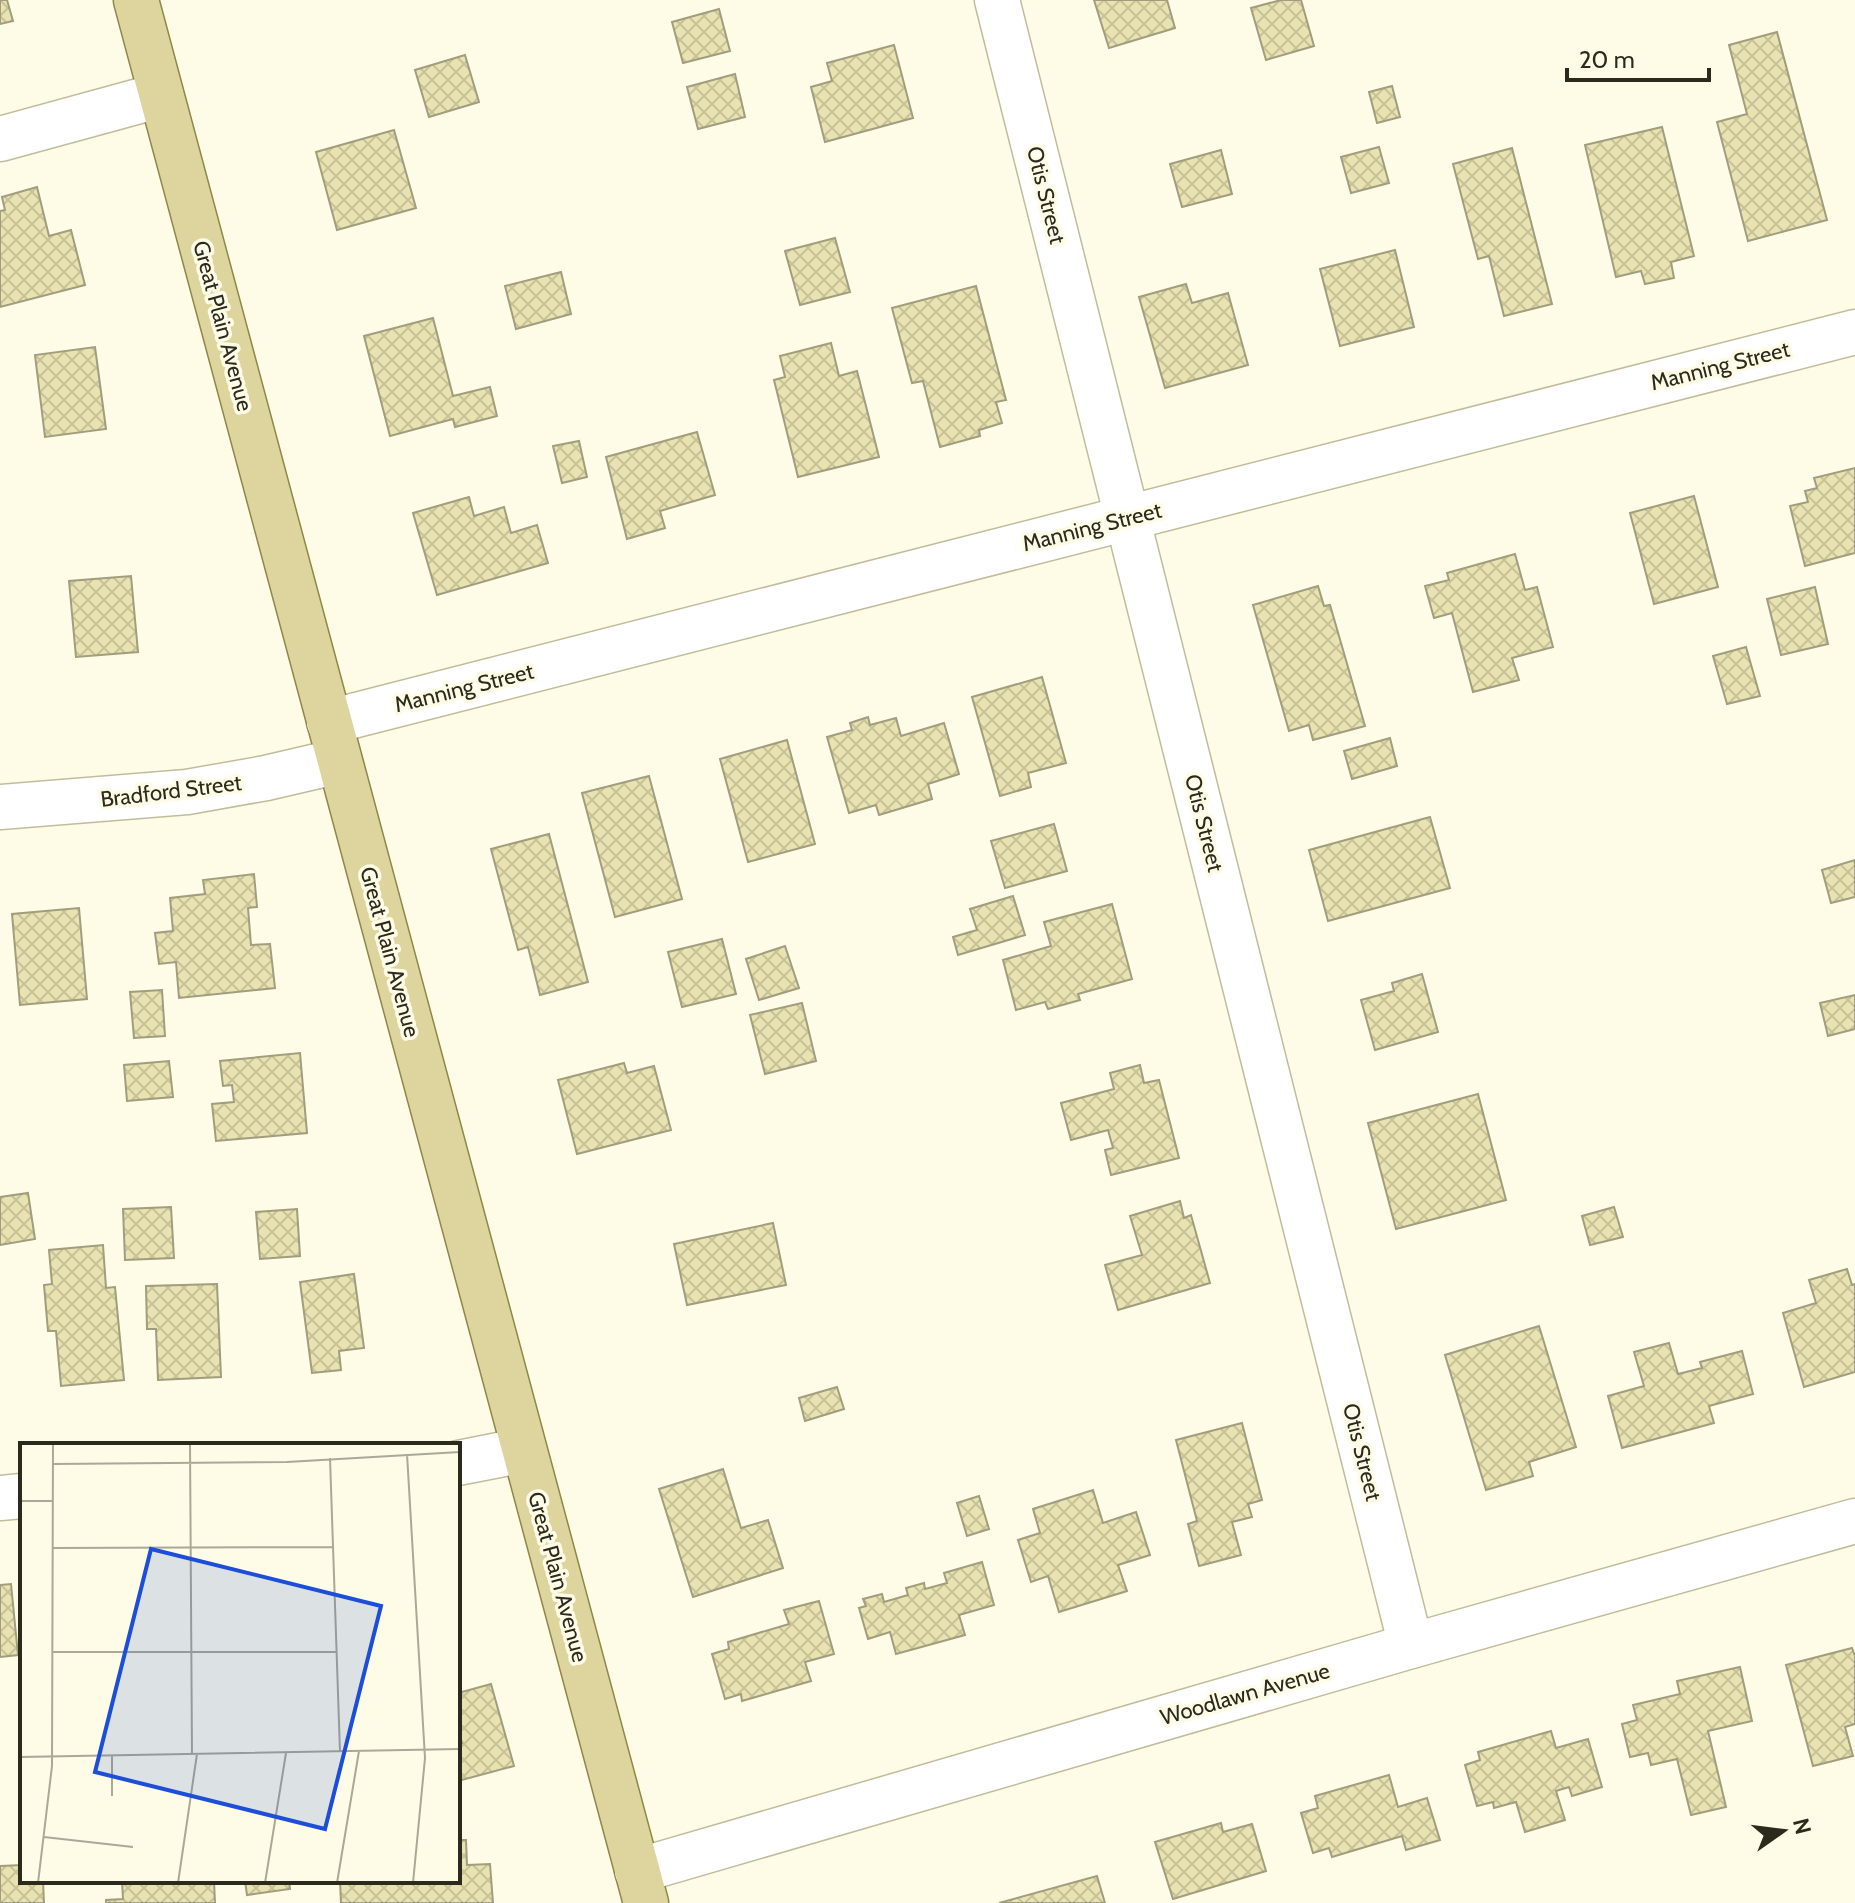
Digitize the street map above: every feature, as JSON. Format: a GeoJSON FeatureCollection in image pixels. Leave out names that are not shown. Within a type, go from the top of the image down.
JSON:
{"type":"FeatureCollection","features":[{"type":"Feature","properties":{"kind":"main road","name":"Great Plain Avenue"},"geometry":{"type":"LineString","coordinates":[[136,0],[641,1887]]}},
{"type":"Feature","properties":{"kind":"street","name":"Otis Street"},"geometry":{"type":"LineString","coordinates":[[997,0],[1411,1646]]}},
{"type":"Feature","properties":{"kind":"street"},"geometry":{"type":"LineString","coordinates":[[0,139],[161,95]]}},
{"type":"Feature","properties":{"kind":"street","name":"Manning Street"},"geometry":{"type":"LineString","coordinates":[[334,741],[1127,518],[1855,332]]}},
{"type":"Feature","properties":{"kind":"street","name":"Bradford Street"},"geometry":{"type":"LineString","coordinates":[[0,807],[187,792],[242,783],[334,741]]}},
{"type":"Feature","properties":{"kind":"street"},"geometry":{"type":"LineString","coordinates":[[460,1463],[524,1450]]}},
{"type":"Feature","properties":{"kind":"street"},"geometry":{"type":"LineString","coordinates":[[0,1498],[20,1496]]}},
{"type":"Feature","properties":{"kind":"street","name":"Woodlawn Avenue"},"geometry":{"type":"LineString","coordinates":[[641,1887],[1411,1646],[1855,1521]]}},
{"type":"Feature","properties":{"kind":"building"},"geometry":{"type":"Polygon","coordinates":[[[0,0],[7,0],[13,21],[0,24],[0,0]]]}},
{"type":"Feature","properties":{"kind":"building"},"geometry":{"type":"Polygon","coordinates":[[[1094,0],[1167,0],[1175,28],[1109,48],[1094,0]]]}},
{"type":"Feature","properties":{"kind":"building"},"geometry":{"type":"Polygon","coordinates":[[[1281,0],[1301,0],[1314,46],[1266,60],[1251,8],[1281,0]]]}},
{"type":"Feature","properties":{"kind":"building"},"geometry":{"type":"Polygon","coordinates":[[[719,9],[730,51],[683,63],[672,22],[719,9]]]}},
{"type":"Feature","properties":{"kind":"building"},"geometry":{"type":"Polygon","coordinates":[[[1777,32],[1827,220],[1748,241],[1717,122],[1747,114],[1729,45],[1777,32]]]}},
{"type":"Feature","properties":{"kind":"building"},"geometry":{"type":"Polygon","coordinates":[[[894,45],[913,118],[825,142],[811,87],[832,81],[827,63],[894,45]]]}},
{"type":"Feature","properties":{"kind":"building"},"geometry":{"type":"Polygon","coordinates":[[[465,55],[479,102],[429,117],[415,70],[465,55]]]}},
{"type":"Feature","properties":{"kind":"building"},"geometry":{"type":"Polygon","coordinates":[[[735,74],[745,117],[698,129],[687,87],[735,74]]]}},
{"type":"Feature","properties":{"kind":"building"},"geometry":{"type":"Polygon","coordinates":[[[1392,86],[1400,117],[1377,123],[1369,92],[1392,86]]]}},
{"type":"Feature","properties":{"kind":"building"},"geometry":{"type":"Polygon","coordinates":[[[1662,127],[1694,256],[1671,262],[1674,278],[1645,284],[1641,271],[1616,277],[1585,145],[1662,127]]]}},
{"type":"Feature","properties":{"kind":"building"},"geometry":{"type":"Polygon","coordinates":[[[394,130],[416,208],[337,230],[316,152],[394,130]]]}},
{"type":"Feature","properties":{"kind":"building"},"geometry":{"type":"Polygon","coordinates":[[[1379,147],[1389,183],[1351,193],[1341,157],[1379,147]]]}},
{"type":"Feature","properties":{"kind":"building"},"geometry":{"type":"Polygon","coordinates":[[[1512,148],[1552,304],[1504,316],[1489,256],[1478,259],[1453,164],[1512,148]]]}},
{"type":"Feature","properties":{"kind":"building"},"geometry":{"type":"Polygon","coordinates":[[[1221,150],[1232,194],[1182,207],[1170,164],[1221,150]]]}},
{"type":"Feature","properties":{"kind":"building"},"geometry":{"type":"Polygon","coordinates":[[[37,187],[49,236],[71,230],[85,285],[0,307],[0,211],[5,210],[2,197],[37,187]]]}},
{"type":"Feature","properties":{"kind":"building"},"geometry":{"type":"Polygon","coordinates":[[[835,238],[850,292],[800,305],[785,251],[835,238]]]}},
{"type":"Feature","properties":{"kind":"building"},"geometry":{"type":"Polygon","coordinates":[[[1395,250],[1414,327],[1340,346],[1320,269],[1395,250]]]}},
{"type":"Feature","properties":{"kind":"building"},"geometry":{"type":"Polygon","coordinates":[[[561,272],[571,314],[516,329],[505,286],[561,272]]]}},
{"type":"Feature","properties":{"kind":"building"},"geometry":{"type":"Polygon","coordinates":[[[1186,284],[1192,303],[1228,293],[1248,365],[1165,388],[1139,297],[1186,284]]]}},
{"type":"Feature","properties":{"kind":"building"},"geometry":{"type":"Polygon","coordinates":[[[976,286],[1006,400],[996,402],[1002,423],[979,430],[980,436],[940,447],[923,381],[912,383],[892,308],[976,286]]]}},
{"type":"Feature","properties":{"kind":"building"},"geometry":{"type":"Polygon","coordinates":[[[433,318],[453,396],[490,387],[497,416],[455,427],[453,419],[390,436],[364,336],[433,318]]]}},
{"type":"Feature","properties":{"kind":"building"},"geometry":{"type":"Polygon","coordinates":[[[831,343],[839,376],[857,371],[879,457],[798,477],[774,380],[785,377],[780,356],[831,343]]]}},
{"type":"Feature","properties":{"kind":"building"},"geometry":{"type":"Polygon","coordinates":[[[95,347],[106,429],[45,437],[35,355],[95,347]]]}},
{"type":"Feature","properties":{"kind":"building"},"geometry":{"type":"Polygon","coordinates":[[[697,432],[715,495],[660,511],[665,528],[627,539],[606,457],[697,432]]]}},
{"type":"Feature","properties":{"kind":"building"},"geometry":{"type":"Polygon","coordinates":[[[579,441],[587,477],[562,483],[553,446],[579,441]]]}},
{"type":"Feature","properties":{"kind":"building"},"geometry":{"type":"Polygon","coordinates":[[[1855,468],[1855,553],[1805,566],[1790,506],[1808,502],[1805,491],[1817,488],[1814,478],[1855,468]]]}},
{"type":"Feature","properties":{"kind":"building"},"geometry":{"type":"Polygon","coordinates":[[[1694,496],[1718,587],[1654,604],[1630,513],[1694,496]]]}},
{"type":"Feature","properties":{"kind":"building"},"geometry":{"type":"Polygon","coordinates":[[[469,497],[474,516],[504,507],[511,533],[537,525],[548,563],[437,595],[413,513],[469,497]]]}},
{"type":"Feature","properties":{"kind":"building"},"geometry":{"type":"Polygon","coordinates":[[[1515,554],[1525,590],[1537,587],[1553,647],[1512,658],[1519,680],[1473,692],[1452,613],[1434,618],[1425,586],[1449,580],[1447,573],[1515,554]]]}},
{"type":"Feature","properties":{"kind":"building"},"geometry":{"type":"Polygon","coordinates":[[[131,576],[138,652],[76,657],[69,581],[131,576]]]}},
{"type":"Feature","properties":{"kind":"building"},"geometry":{"type":"Polygon","coordinates":[[[1318,586],[1324,606],[1330,605],[1365,726],[1313,740],[1309,725],[1289,731],[1253,605],[1318,586]]]}},
{"type":"Feature","properties":{"kind":"building"},"geometry":{"type":"Polygon","coordinates":[[[1815,587],[1828,644],[1781,655],[1767,599],[1815,587]]]}},
{"type":"Feature","properties":{"kind":"building"},"geometry":{"type":"Polygon","coordinates":[[[1746,647],[1760,696],[1727,704],[1713,656],[1746,647]]]}},
{"type":"Feature","properties":{"kind":"building"},"geometry":{"type":"Polygon","coordinates":[[[1042,677],[1066,763],[1028,773],[1031,787],[1000,796],[972,697],[1042,677]]]}},
{"type":"Feature","properties":{"kind":"building"},"geometry":{"type":"Polygon","coordinates":[[[868,717],[870,725],[896,718],[901,736],[944,723],[959,774],[928,784],[932,799],[879,815],[876,805],[849,813],[827,737],[852,730],[850,723],[868,717]]]}},
{"type":"Feature","properties":{"kind":"building"},"geometry":{"type":"Polygon","coordinates":[[[1390,738],[1397,766],[1352,779],[1344,751],[1390,738]]]}},
{"type":"Feature","properties":{"kind":"building"},"geometry":{"type":"Polygon","coordinates":[[[787,740],[815,844],[748,862],[720,759],[787,740]]]}},
{"type":"Feature","properties":{"kind":"building"},"geometry":{"type":"Polygon","coordinates":[[[649,776],[682,899],[615,917],[582,793],[649,776]]]}},
{"type":"Feature","properties":{"kind":"building"},"geometry":{"type":"Polygon","coordinates":[[[1430,817],[1450,888],[1328,921],[1309,850],[1430,817]]]}},
{"type":"Feature","properties":{"kind":"building"},"geometry":{"type":"Polygon","coordinates":[[[1054,824],[1067,871],[1005,888],[991,841],[1054,824]]]}},
{"type":"Feature","properties":{"kind":"building"},"geometry":{"type":"Polygon","coordinates":[[[549,834],[588,982],[540,995],[528,947],[518,950],[491,849],[549,834]]]}},
{"type":"Feature","properties":{"kind":"building"},"geometry":{"type":"Polygon","coordinates":[[[1855,860],[1855,897],[1831,903],[1822,870],[1855,860]]]}},
{"type":"Feature","properties":{"kind":"building"},"geometry":{"type":"Polygon","coordinates":[[[254,874],[257,907],[248,908],[251,945],[270,944],[275,988],[179,998],[176,962],[159,964],[155,933],[173,931],[170,898],[205,894],[203,880],[254,874]]]}},
{"type":"Feature","properties":{"kind":"building"},"geometry":{"type":"Polygon","coordinates":[[[1013,896],[1025,935],[958,955],[953,937],[977,930],[970,909],[1013,896]]]}},
{"type":"Feature","properties":{"kind":"building"},"geometry":{"type":"Polygon","coordinates":[[[1112,904],[1132,979],[1078,994],[1080,1000],[1048,1009],[1045,1002],[1016,1010],[1003,960],[1051,946],[1044,922],[1112,904]]]}},
{"type":"Feature","properties":{"kind":"building"},"geometry":{"type":"Polygon","coordinates":[[[79,908],[87,999],[20,1005],[12,914],[79,908]]]}},
{"type":"Feature","properties":{"kind":"building"},"geometry":{"type":"Polygon","coordinates":[[[722,939],[736,994],[682,1007],[668,952],[722,939]]]}},
{"type":"Feature","properties":{"kind":"building"},"geometry":{"type":"Polygon","coordinates":[[[785,946],[799,988],[759,1000],[746,959],[785,946]]]}},
{"type":"Feature","properties":{"kind":"building"},"geometry":{"type":"Polygon","coordinates":[[[1422,974],[1438,1032],[1375,1050],[1361,1000],[1394,991],[1392,983],[1422,974]]]}},
{"type":"Feature","properties":{"kind":"building"},"geometry":{"type":"Polygon","coordinates":[[[162,990],[165,1036],[134,1038],[130,992],[162,990]]]}},
{"type":"Feature","properties":{"kind":"building"},"geometry":{"type":"Polygon","coordinates":[[[1855,995],[1855,1029],[1828,1036],[1820,1003],[1855,995]]]}},
{"type":"Feature","properties":{"kind":"building"},"geometry":{"type":"Polygon","coordinates":[[[802,1003],[816,1061],[765,1074],[750,1015],[802,1003]]]}},
{"type":"Feature","properties":{"kind":"building"},"geometry":{"type":"Polygon","coordinates":[[[300,1053],[307,1133],[216,1141],[212,1104],[234,1102],[232,1085],[223,1086],[220,1061],[300,1053]]]}},
{"type":"Feature","properties":{"kind":"building"},"geometry":{"type":"Polygon","coordinates":[[[169,1061],[173,1097],[127,1101],[124,1065],[169,1061]]]}},
{"type":"Feature","properties":{"kind":"building"},"geometry":{"type":"Polygon","coordinates":[[[624,1063],[627,1073],[654,1066],[671,1130],[577,1154],[558,1080],[624,1063]]]}},
{"type":"Feature","properties":{"kind":"building"},"geometry":{"type":"Polygon","coordinates":[[[1140,1065],[1144,1083],[1159,1080],[1179,1158],[1111,1175],[1105,1150],[1113,1148],[1108,1130],[1071,1140],[1061,1103],[1114,1089],[1110,1073],[1140,1065]]]}},
{"type":"Feature","properties":{"kind":"building"},"geometry":{"type":"Polygon","coordinates":[[[1478,1094],[1506,1200],[1396,1229],[1368,1123],[1478,1094]]]}},
{"type":"Feature","properties":{"kind":"building"},"geometry":{"type":"Polygon","coordinates":[[[28,1193],[35,1239],[0,1245],[0,1197],[28,1193]]]}},
{"type":"Feature","properties":{"kind":"building"},"geometry":{"type":"Polygon","coordinates":[[[1180,1201],[1184,1218],[1191,1215],[1210,1283],[1118,1310],[1105,1265],[1142,1255],[1130,1216],[1180,1201]]]}},
{"type":"Feature","properties":{"kind":"building"},"geometry":{"type":"Polygon","coordinates":[[[171,1207],[174,1258],[125,1260],[123,1209],[171,1207]]]}},
{"type":"Feature","properties":{"kind":"building"},"geometry":{"type":"Polygon","coordinates":[[[1614,1207],[1623,1237],[1590,1245],[1582,1216],[1614,1207]]]}},
{"type":"Feature","properties":{"kind":"building"},"geometry":{"type":"Polygon","coordinates":[[[297,1209],[300,1256],[260,1259],[256,1212],[297,1209]]]}},
{"type":"Feature","properties":{"kind":"building"},"geometry":{"type":"Polygon","coordinates":[[[773,1223],[786,1285],[687,1305],[674,1244],[773,1223]]]}},
{"type":"Feature","properties":{"kind":"building"},"geometry":{"type":"Polygon","coordinates":[[[103,1245],[106,1288],[115,1287],[124,1380],[61,1386],[56,1331],[48,1331],[44,1285],[52,1284],[49,1250],[103,1245]]]}},
{"type":"Feature","properties":{"kind":"building"},"geometry":{"type":"Polygon","coordinates":[[[1847,1269],[1852,1285],[1855,1284],[1855,1372],[1804,1387],[1783,1313],[1816,1303],[1809,1280],[1847,1269]]]}},
{"type":"Feature","properties":{"kind":"building"},"geometry":{"type":"Polygon","coordinates":[[[354,1274],[364,1348],[339,1351],[341,1370],[312,1373],[300,1282],[354,1274]]]}},
{"type":"Feature","properties":{"kind":"building"},"geometry":{"type":"Polygon","coordinates":[[[217,1284],[221,1377],[158,1380],[156,1329],[147,1329],[146,1286],[217,1284]]]}},
{"type":"Feature","properties":{"kind":"building"},"geometry":{"type":"Polygon","coordinates":[[[1539,1326],[1576,1447],[1529,1462],[1533,1476],[1486,1490],[1445,1355],[1539,1326]]]}},
{"type":"Feature","properties":{"kind":"building"},"geometry":{"type":"Polygon","coordinates":[[[1669,1343],[1678,1374],[1702,1368],[1700,1362],[1742,1351],[1753,1394],[1709,1406],[1714,1423],[1622,1448],[1608,1396],[1644,1386],[1634,1352],[1669,1343]]]}},
{"type":"Feature","properties":{"kind":"building"},"geometry":{"type":"Polygon","coordinates":[[[837,1387],[844,1409],[805,1421],[799,1398],[837,1387]]]}},
{"type":"Feature","properties":{"kind":"building"},"geometry":{"type":"Polygon","coordinates":[[[1242,1423],[1262,1500],[1248,1504],[1252,1517],[1232,1522],[1241,1555],[1199,1566],[1188,1524],[1197,1521],[1176,1440],[1242,1423]]]}},
{"type":"Feature","properties":{"kind":"building"},"geometry":{"type":"Polygon","coordinates":[[[723,1469],[741,1528],[768,1520],[783,1568],[693,1597],[659,1489],[723,1469]]]}},
{"type":"Feature","properties":{"kind":"building"},"geometry":{"type":"Polygon","coordinates":[[[1093,1490],[1103,1523],[1136,1512],[1150,1555],[1118,1565],[1127,1591],[1059,1612],[1048,1576],[1031,1582],[1018,1540],[1040,1533],[1033,1509],[1093,1490]]]}},
{"type":"Feature","properties":{"kind":"building"},"geometry":{"type":"Polygon","coordinates":[[[979,1496],[989,1529],[967,1536],[957,1503],[979,1496]]]}},
{"type":"Feature","properties":{"kind":"building"},"geometry":{"type":"Polygon","coordinates":[[[982,1562],[994,1605],[959,1615],[965,1635],[896,1654],[890,1632],[868,1639],[859,1608],[866,1606],[863,1599],[882,1594],[884,1602],[908,1595],[906,1588],[924,1583],[925,1589],[947,1583],[944,1573],[982,1562]]]}},
{"type":"Feature","properties":{"kind":"building"},"geometry":{"type":"Polygon","coordinates":[[[11,1584],[18,1655],[0,1657],[0,1585],[11,1584]]]}},
{"type":"Feature","properties":{"kind":"building"},"geometry":{"type":"Polygon","coordinates":[[[819,1601],[834,1654],[805,1662],[811,1681],[742,1701],[741,1694],[725,1699],[712,1654],[729,1649],[728,1642],[789,1624],[784,1610],[819,1601]]]}},
{"type":"Feature","properties":{"kind":"building"},"geometry":{"type":"Polygon","coordinates":[[[1852,1648],[1855,1656],[1855,1724],[1845,1727],[1853,1756],[1813,1766],[1786,1665],[1852,1648]]]}},
{"type":"Feature","properties":{"kind":"building"},"geometry":{"type":"Polygon","coordinates":[[[1740,1667],[1752,1721],[1708,1731],[1726,1807],[1691,1815],[1677,1759],[1651,1765],[1648,1753],[1630,1757],[1622,1724],[1637,1720],[1633,1705],[1680,1694],[1677,1681],[1740,1667]]]}},
{"type":"Feature","properties":{"kind":"building"},"geometry":{"type":"Polygon","coordinates":[[[491,1684],[514,1766],[460,1780],[460,1692],[491,1684]]]}},
{"type":"Feature","properties":{"kind":"building"},"geometry":{"type":"Polygon","coordinates":[[[1551,1731],[1556,1748],[1588,1739],[1602,1787],[1572,1796],[1569,1787],[1556,1791],[1565,1820],[1525,1832],[1516,1802],[1494,1808],[1493,1802],[1477,1806],[1465,1765],[1480,1760],[1478,1752],[1551,1731]]]}},
{"type":"Feature","properties":{"kind":"building"},"geometry":{"type":"Polygon","coordinates":[[[1389,1775],[1398,1807],[1427,1798],[1440,1840],[1406,1850],[1402,1836],[1332,1857],[1329,1848],[1313,1853],[1301,1813],[1318,1808],[1315,1796],[1389,1775]]]}},
{"type":"Feature","properties":{"kind":"building"},"geometry":{"type":"Polygon","coordinates":[[[1221,1823],[1223,1832],[1252,1824],[1266,1871],[1173,1899],[1155,1842],[1221,1823]]]}},
{"type":"Feature","properties":{"kind":"building"},"geometry":{"type":"Polygon","coordinates":[[[460,1840],[466,1840],[467,1865],[490,1864],[493,1903],[341,1903],[340,1883],[460,1883],[460,1840]]]}},
{"type":"Feature","properties":{"kind":"building"},"geometry":{"type":"Polygon","coordinates":[[[20,1865],[20,1883],[43,1883],[44,1903],[0,1903],[0,1866],[20,1865]]]}},
{"type":"Feature","properties":{"kind":"building"},"geometry":{"type":"Polygon","coordinates":[[[1097,1876],[1105,1903],[999,1903],[1097,1876]]]}},
{"type":"Feature","properties":{"kind":"building"},"geometry":{"type":"Polygon","coordinates":[[[122,1883],[214,1883],[215,1903],[106,1903],[106,1900],[123,1899],[122,1883]]]}},
{"type":"Feature","properties":{"kind":"building"},"geometry":{"type":"Polygon","coordinates":[[[245,1883],[289,1883],[290,1889],[247,1895],[245,1883]]]}}]}
